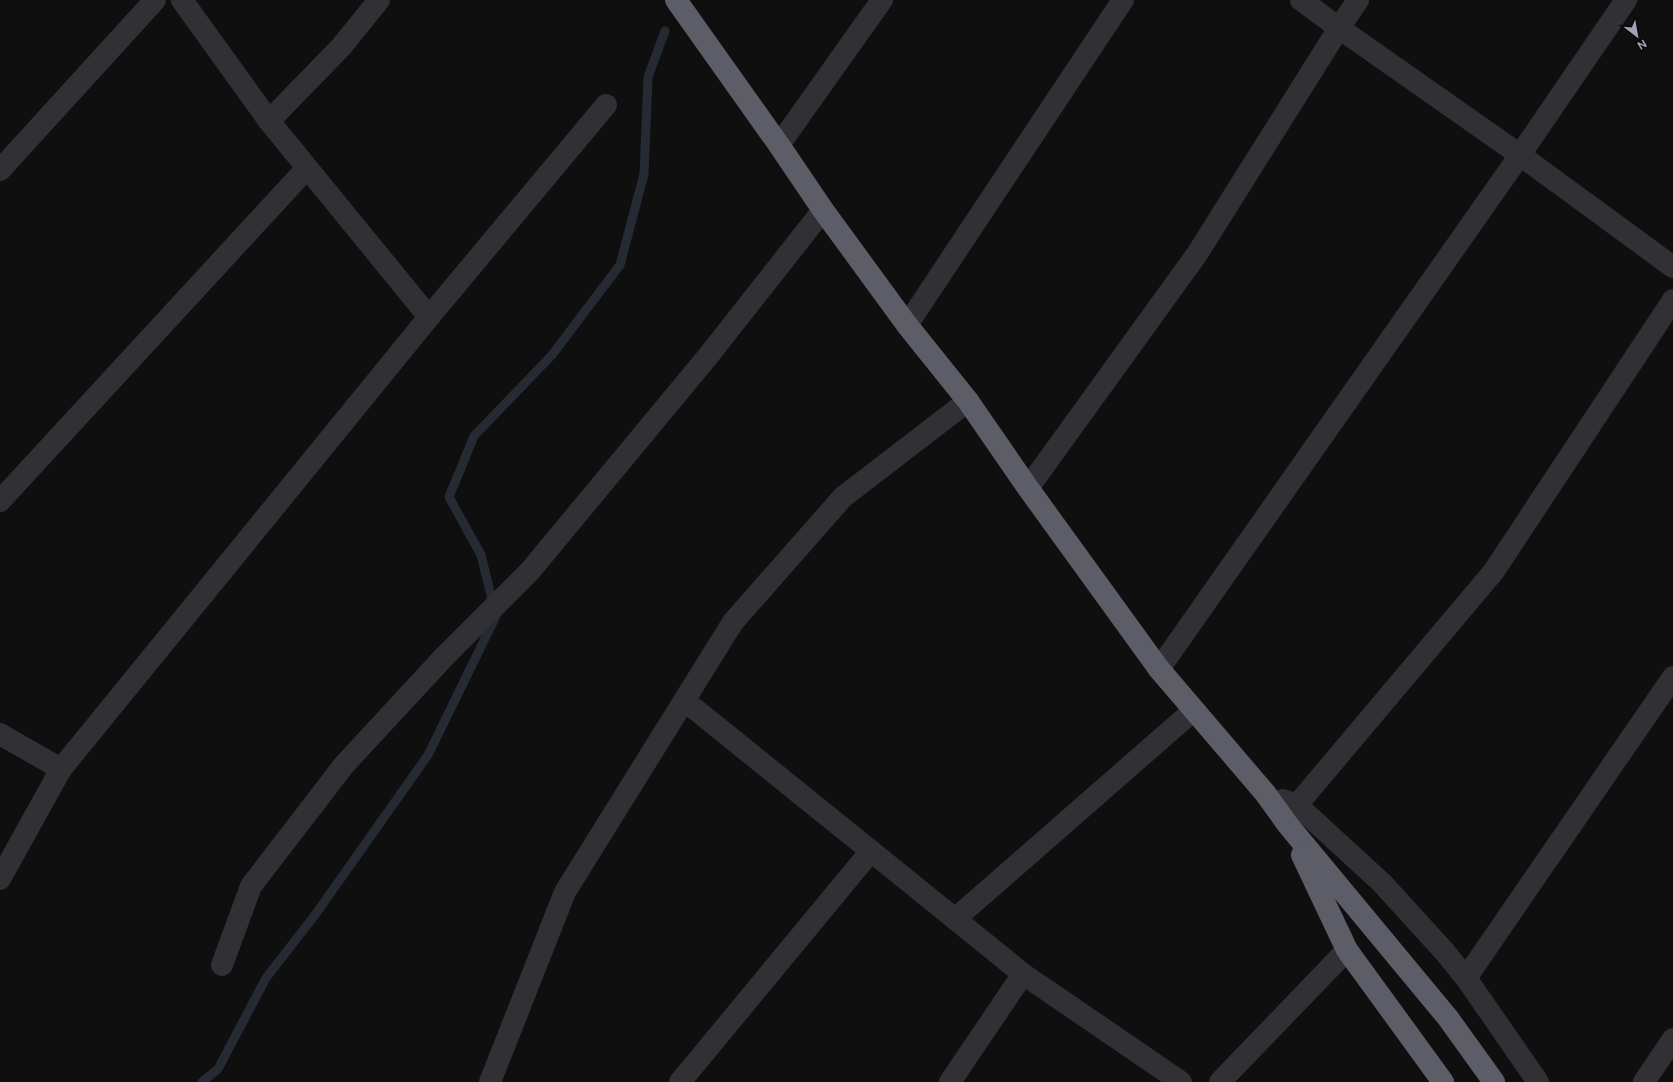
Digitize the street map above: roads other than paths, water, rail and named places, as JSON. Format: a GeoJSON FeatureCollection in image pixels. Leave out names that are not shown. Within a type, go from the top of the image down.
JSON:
{"type":"FeatureCollection","features":[{"type":"Feature","properties":{"kind":"highway"},"geometry":{"type":"LineString","coordinates":[[676,0],[779,145],[823,210],[908,325],[968,401],[1028,488],[1159,669],[1266,793],[1288,825],[1448,1018],[1494,1082]]}},
{"type":"Feature","properties":{"kind":"highway"},"geometry":{"type":"LineString","coordinates":[[1288,825],[1347,950],[1443,1082]]}},
{"type":"Feature","properties":{"kind":"street"},"geometry":{"type":"LineString","coordinates":[[0,170],[155,0]]}},
{"type":"Feature","properties":{"kind":"street"},"geometry":{"type":"LineString","coordinates":[[182,0],[269,121],[430,317]]}},
{"type":"Feature","properties":{"kind":"street"},"geometry":{"type":"LineString","coordinates":[[269,121],[341,47],[379,0]]}},
{"type":"Feature","properties":{"kind":"street"},"geometry":{"type":"LineString","coordinates":[[779,145],[882,0]]}},
{"type":"Feature","properties":{"kind":"street"},"geometry":{"type":"LineString","coordinates":[[908,325],[1123,0]]}},
{"type":"Feature","properties":{"kind":"street"},"geometry":{"type":"LineString","coordinates":[[1301,0],[1520,155],[1673,267]]}},
{"type":"Feature","properties":{"kind":"street"},"geometry":{"type":"LineString","coordinates":[[1028,488],[1197,254],[1358,0]]}},
{"type":"Feature","properties":{"kind":"street"},"geometry":{"type":"LineString","coordinates":[[1159,669],[1520,155],[1626,0]]}},
{"type":"Feature","properties":{"kind":"street"},"geometry":{"type":"LineString","coordinates":[[0,879],[61,769],[430,317],[606,105]]}},
{"type":"Feature","properties":{"kind":"street"},"geometry":{"type":"LineString","coordinates":[[0,501],[307,168]]}},
{"type":"Feature","properties":{"kind":"street"},"geometry":{"type":"LineString","coordinates":[[222,964],[251,886],[344,765],[444,657],[530,571],[709,355],[823,210]]}},
{"type":"Feature","properties":{"kind":"street"},"geometry":{"type":"LineString","coordinates":[[1297,805],[1494,571],[1673,300]]}},
{"type":"Feature","properties":{"kind":"street"},"geometry":{"type":"LineString","coordinates":[[490,1082],[565,892],[733,622],[843,497],[968,401]]}},
{"type":"Feature","properties":{"kind":"street"},"geometry":{"type":"LineString","coordinates":[[1466,978],[1673,677]]}},
{"type":"Feature","properties":{"kind":"street"},"geometry":{"type":"LineString","coordinates":[[685,701],[956,918],[1023,974],[1181,1082]]}},
{"type":"Feature","properties":{"kind":"street"},"geometry":{"type":"LineString","coordinates":[[956,918],[1194,710]]}},
{"type":"Feature","properties":{"kind":"street"},"geometry":{"type":"LineString","coordinates":[[0,734],[61,769]]}},
{"type":"Feature","properties":{"kind":"street"},"geometry":{"type":"LineString","coordinates":[[1266,793],[1297,805],[1382,883],[1444,951],[1466,978],[1538,1082]]}},
{"type":"Feature","properties":{"kind":"street"},"geometry":{"type":"LineString","coordinates":[[680,1082],[871,850]]}},
{"type":"Feature","properties":{"kind":"street"},"geometry":{"type":"LineString","coordinates":[[1220,1082],[1347,950]]}},
{"type":"Feature","properties":{"kind":"street"},"geometry":{"type":"LineString","coordinates":[[950,1082],[1023,974]]}},
{"type":"Feature","properties":{"kind":"street"},"geometry":{"type":"LineString","coordinates":[[1644,1082],[1673,1039]]}},
{"type":"Feature","properties":{"kind":"waterway"},"geometry":{"type":"LineString","coordinates":[[202,1082],[218,1069],[266,978],[315,915],[428,755],[496,616],[481,555],[449,497],[474,436],[552,355],[620,265],[644,174],[648,77],[665,31]]}}]}
